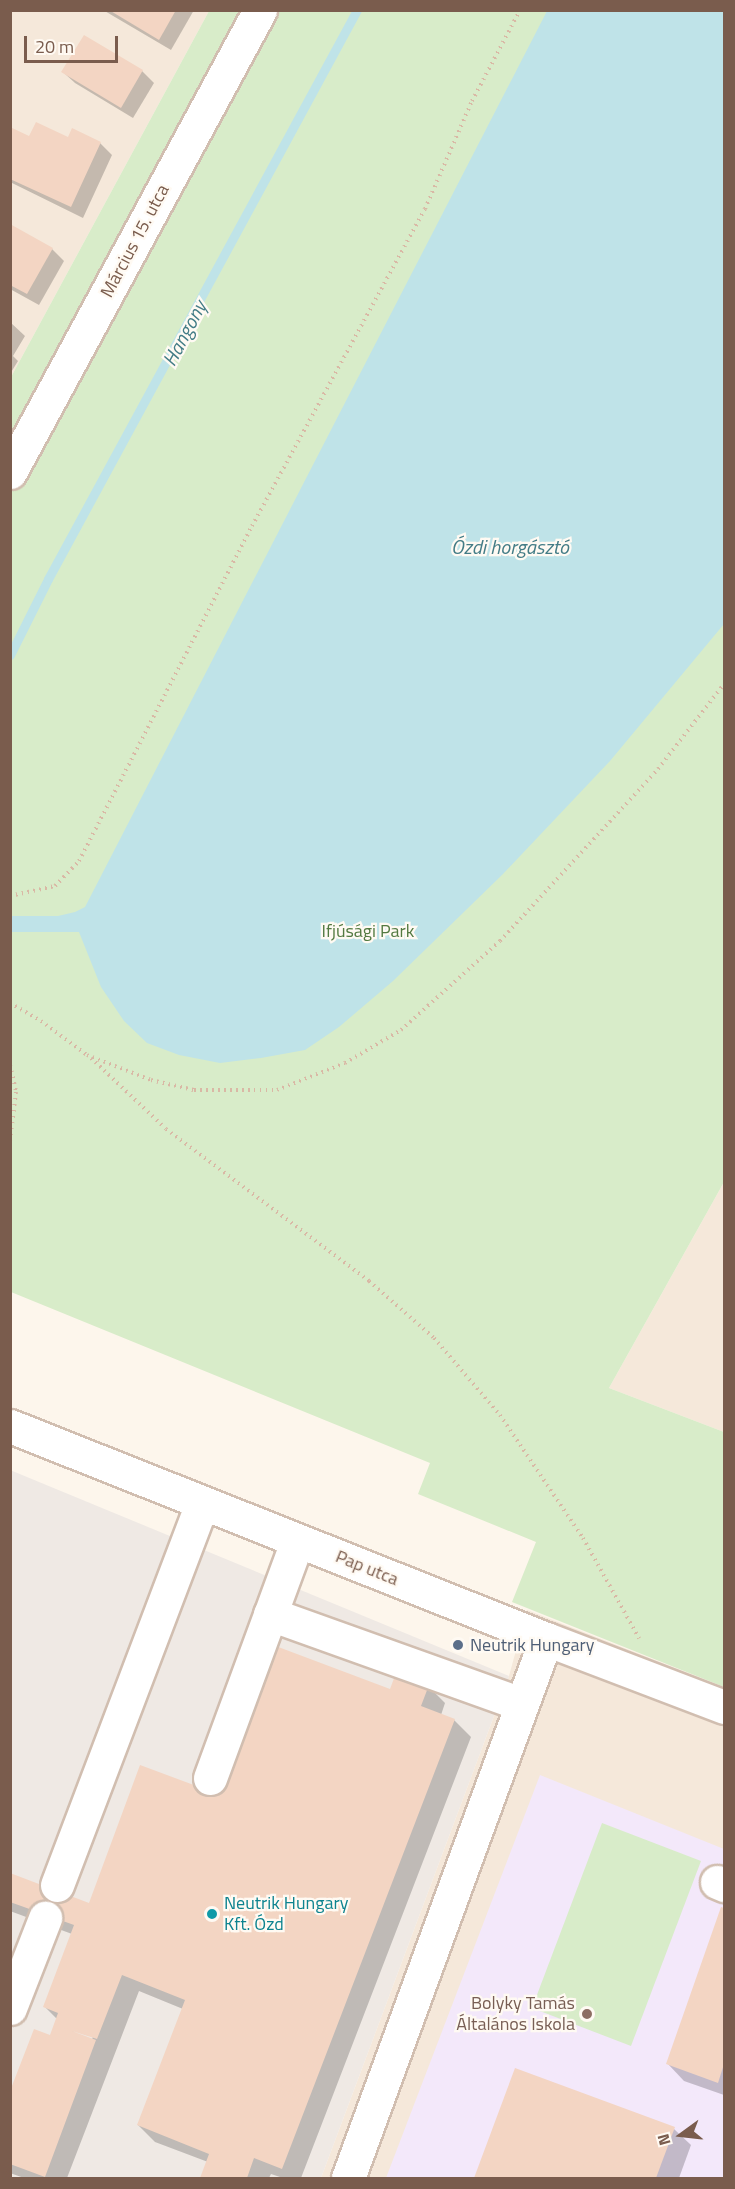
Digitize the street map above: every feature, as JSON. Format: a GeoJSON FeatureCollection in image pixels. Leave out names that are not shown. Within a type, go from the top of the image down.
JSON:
{"type":"FeatureCollection","features":[{"type":"Feature","properties":{"kind":"street","name":"Március 15. utca"},"geometry":{"type":"LineString","coordinates":[[10,472],[260,10]]}},
{"type":"Feature","properties":{"kind":"street","name":"Pap utca"},"geometry":{"type":"LineString","coordinates":[[10,1426],[546,1639],[724,1707]]}},
{"type":"Feature","properties":{"kind":"street"},"geometry":{"type":"LineString","coordinates":[[57,1885],[202,1503]]}},
{"type":"Feature","properties":{"kind":"street"},"geometry":{"type":"LineString","coordinates":[[210,1778],[297,1541]]}},
{"type":"Feature","properties":{"kind":"street"},"geometry":{"type":"LineString","coordinates":[[270,1614],[521,1704]]}},
{"type":"Feature","properties":{"kind":"street"},"geometry":{"type":"LineString","coordinates":[[348,2178],[546,1639]]}},
{"type":"Feature","properties":{"kind":"street"},"geometry":{"type":"LineString","coordinates":[[10,2008],[45,1918]]}},
{"type":"Feature","properties":{"kind":"path"},"geometry":{"type":"LineString","coordinates":[[10,896],[55,886],[79,861],[252,526],[425,209],[472,101],[520,10]]}},
{"type":"Feature","properties":{"kind":"path"},"geometry":{"type":"LineString","coordinates":[[87,1055],[151,1080],[194,1090],[277,1090],[345,1063],[401,1030],[500,941],[658,769],[724,684]]}},
{"type":"Feature","properties":{"kind":"path"},"geometry":{"type":"LineString","coordinates":[[10,1003],[41,1021],[87,1055],[166,1129],[369,1281],[434,1338],[500,1415],[583,1538],[664,1684]]}},
{"type":"Feature","properties":{"kind":"path"},"geometry":{"type":"LineString","coordinates":[[10,1065],[15,1092],[10,1141]]}},
{"type":"Feature","properties":{"kind":"shaded area"},"geometry":{"type":"Polygon","coordinates":[[[11,11],[209,11],[11,377],[11,11]]]}},
{"type":"Feature","properties":{"kind":"shaded area"},"geometry":{"type":"Polygon","coordinates":[[[724,1182],[724,1432],[609,1388],[724,1182]]]}},
{"type":"Feature","properties":{"kind":"shaded area"},"geometry":{"type":"Polygon","coordinates":[[[10,1470],[509,1676],[321,2178],[11,2178],[10,1470]]]}},
{"type":"Feature","properties":{"kind":"shaded area","name":"Bolyky Tamás Általános Iskola"},"geometry":{"type":"Polygon","coordinates":[[[527,1610],[724,1687],[724,2178],[321,2178],[509,1676],[527,1610]]]}},
{"type":"Feature","properties":{"kind":"shaded area","name":"Bolyky Tamás Általános Iskola"},"geometry":{"type":"Polygon","coordinates":[[[540,1775],[724,1849],[724,2178],[386,2178],[540,1775]]]}},
{"type":"Feature","properties":{"kind":"green space","name":"Ifjúsági Park"},"geometry":{"type":"Polygon","coordinates":[[[209,11],[724,11],[724,1182],[609,1388],[724,1432],[724,1687],[512,1602],[536,1542],[418,1494],[430,1463],[11,1292],[11,377],[209,11]]]}},
{"type":"Feature","properties":{"kind":"green space"},"geometry":{"type":"Polygon","coordinates":[[[602,1823],[701,1861],[631,2046],[532,2008],[602,1823]]]}},
{"type":"Feature","properties":{"kind":"water","name":"Ózdi horgásztó"},"geometry":{"type":"Polygon","coordinates":[[[547,11],[724,11],[724,624],[610,761],[503,874],[393,981],[339,1027],[305,1050],[261,1058],[220,1063],[179,1055],[147,1043],[124,1021],[101,987],[79,932],[11,932],[11,916],[58,916],[85,907],[547,11]]]}},
{"type":"Feature","properties":{"kind":"building"},"geometry":{"type":"Polygon","coordinates":[[[109,10],[176,10],[159,40],[109,10]]]}},
{"type":"Feature","properties":{"kind":"building"},"geometry":{"type":"Polygon","coordinates":[[[84,35],[143,70],[121,108],[61,72],[84,35]]]}},
{"type":"Feature","properties":{"kind":"building"},"geometry":{"type":"Polygon","coordinates":[[[36,122],[68,137],[72,128],[101,142],[71,207],[10,179],[10,127],[29,136],[36,122]]]}},
{"type":"Feature","properties":{"kind":"building"},"geometry":{"type":"Polygon","coordinates":[[[10,224],[53,248],[27,294],[10,285],[10,224]]]}},
{"type":"Feature","properties":{"kind":"building","name":"Neutrik Hungary Kft. Ózd"},"geometry":{"type":"Polygon","coordinates":[[[273,1645],[390,1689],[396,1673],[429,1685],[421,1706],[455,1719],[282,2169],[254,2158],[247,2178],[200,2178],[209,2154],[137,2125],[185,2000],[122,1975],[97,2039],[72,2031],[96,2040],[45,2177],[10,2164],[10,2091],[34,2029],[50,2035],[58,2013],[43,2007],[74,1925],[10,1902],[10,1873],[89,1903],[140,1765],[218,1794],[273,1645]]]}},
{"type":"Feature","properties":{"kind":"building"},"geometry":{"type":"Polygon","coordinates":[[[721,1907],[724,1908],[724,2064],[718,2083],[666,2064],[721,1907]]]}},
{"type":"Feature","properties":{"kind":"building"},"geometry":{"type":"Polygon","coordinates":[[[515,2068],[675,2127],[656,2178],[474,2178],[515,2068]]]}},
{"type":"Feature","properties":{"kind":"waterway","name":"Hangony"},"geometry":{"type":"LineString","coordinates":[[10,655],[48,579],[357,10]]}},
{"type":"Feature","properties":{"kind":"place","name":"Neutrik Hungary"},"geometry":{"type":"Point","coordinates":[458,1645]}},
{"type":"Feature","properties":{"kind":"place","name":"Neutrik Hungary Kft. Ózd"},"geometry":{"type":"Point","coordinates":[212,1914]}},
{"type":"Feature","properties":{"kind":"place","name":"Bolyky Tamás Általános Iskola"},"geometry":{"type":"Point","coordinates":[587,2014]}}]}
